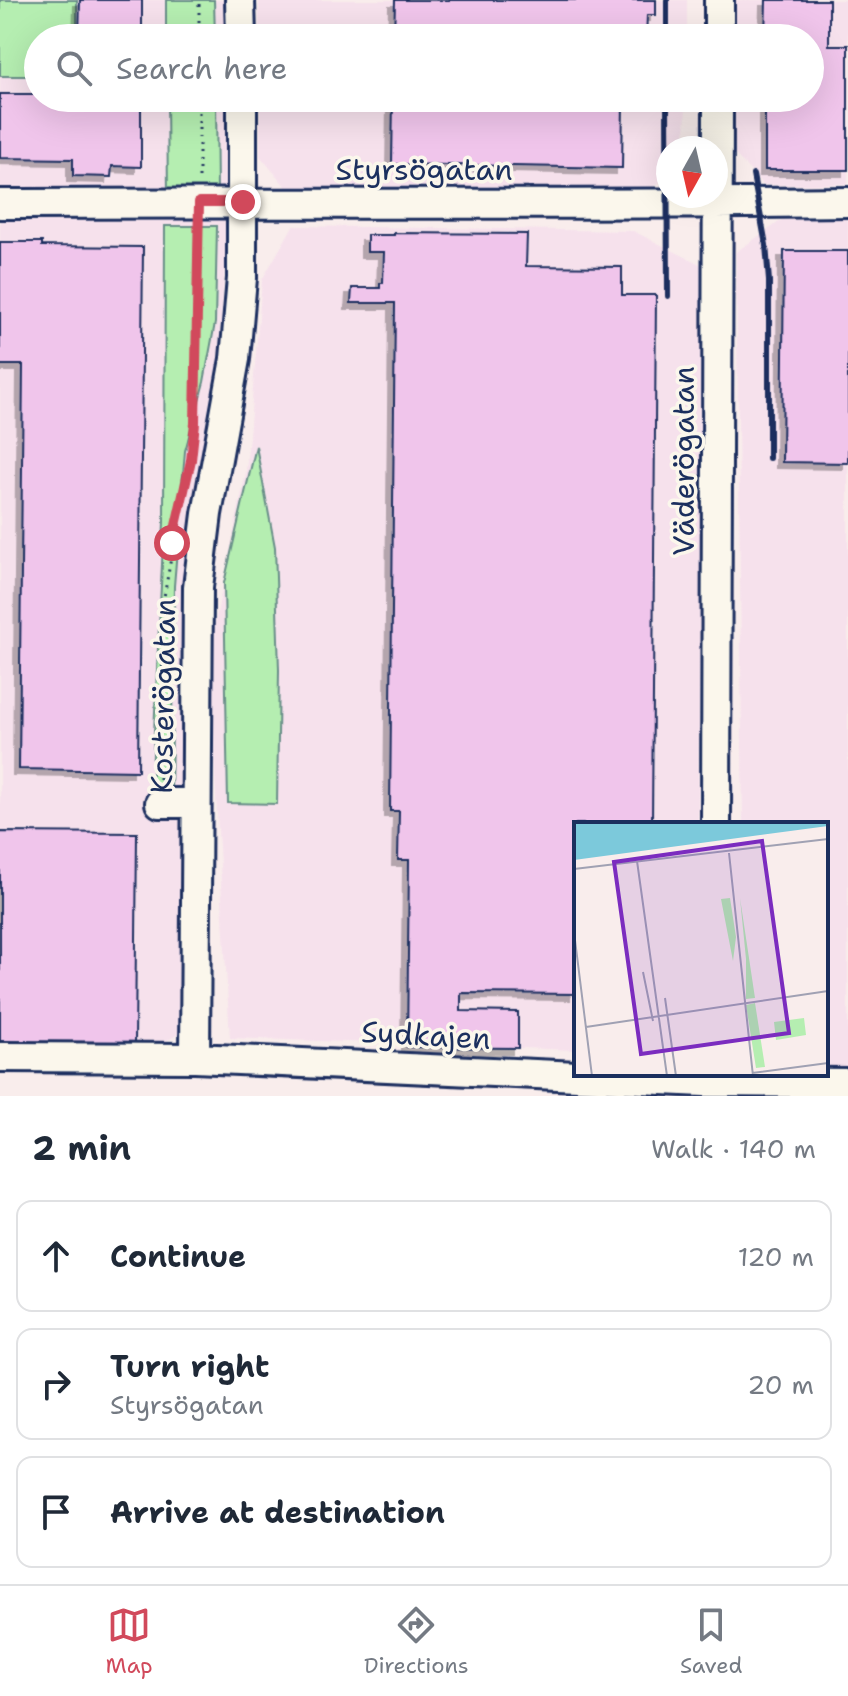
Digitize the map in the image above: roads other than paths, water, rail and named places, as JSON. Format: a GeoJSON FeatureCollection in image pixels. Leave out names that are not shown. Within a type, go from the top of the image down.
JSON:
{"type":"FeatureCollection","features":[{"type":"Feature","properties":{"kind":"street"},"geometry":{"type":"LineString","coordinates":[[240,0],[241,24]]}},
{"type":"Feature","properties":{"kind":"street"},"geometry":{"type":"LineString","coordinates":[[719,0],[719,24]]}},
{"type":"Feature","properties":{"kind":"street","name":"Kosterögatan"},"geometry":{"type":"LineString","coordinates":[[195,1058],[198,587],[207,514],[235,359],[242,278],[242,112]]}},
{"type":"Feature","properties":{"kind":"street","name":"Väderögatan"},"geometry":{"type":"LineString","coordinates":[[718,112],[718,136]]}},
{"type":"Feature","properties":{"kind":"street","name":"Styrsögatan"},"geometry":{"type":"LineString","coordinates":[[728,204],[848,202]]}},
{"type":"Feature","properties":{"kind":"street","name":"Styrsögatan"},"geometry":{"type":"LineString","coordinates":[[0,204],[656,204]]}},
{"type":"Feature","properties":{"kind":"street","name":"Väderögatan"},"geometry":{"type":"LineString","coordinates":[[716,822],[718,208]]}},
{"type":"Feature","properties":{"kind":"street"},"geometry":{"type":"LineString","coordinates":[[160,803],[195,803]]}},
{"type":"Feature","properties":{"kind":"street","name":"Sydkajen"},"geometry":{"type":"LineString","coordinates":[[0,1057],[195,1058],[574,1073]]}},
{"type":"Feature","properties":{"kind":"street","name":"Sydkajen"},"geometry":{"type":"LineString","coordinates":[[663,1076],[848,1083]]}},
{"type":"Feature","properties":{"kind":"railway"},"geometry":{"type":"LineString","coordinates":[[667,0],[667,24]]}},
{"type":"Feature","properties":{"kind":"railway"},"geometry":{"type":"LineString","coordinates":[[667,112],[668,296]]}},
{"type":"Feature","properties":{"kind":"railway"},"geometry":{"type":"LineString","coordinates":[[753,175],[766,245],[769,281],[769,458]]}}]}
